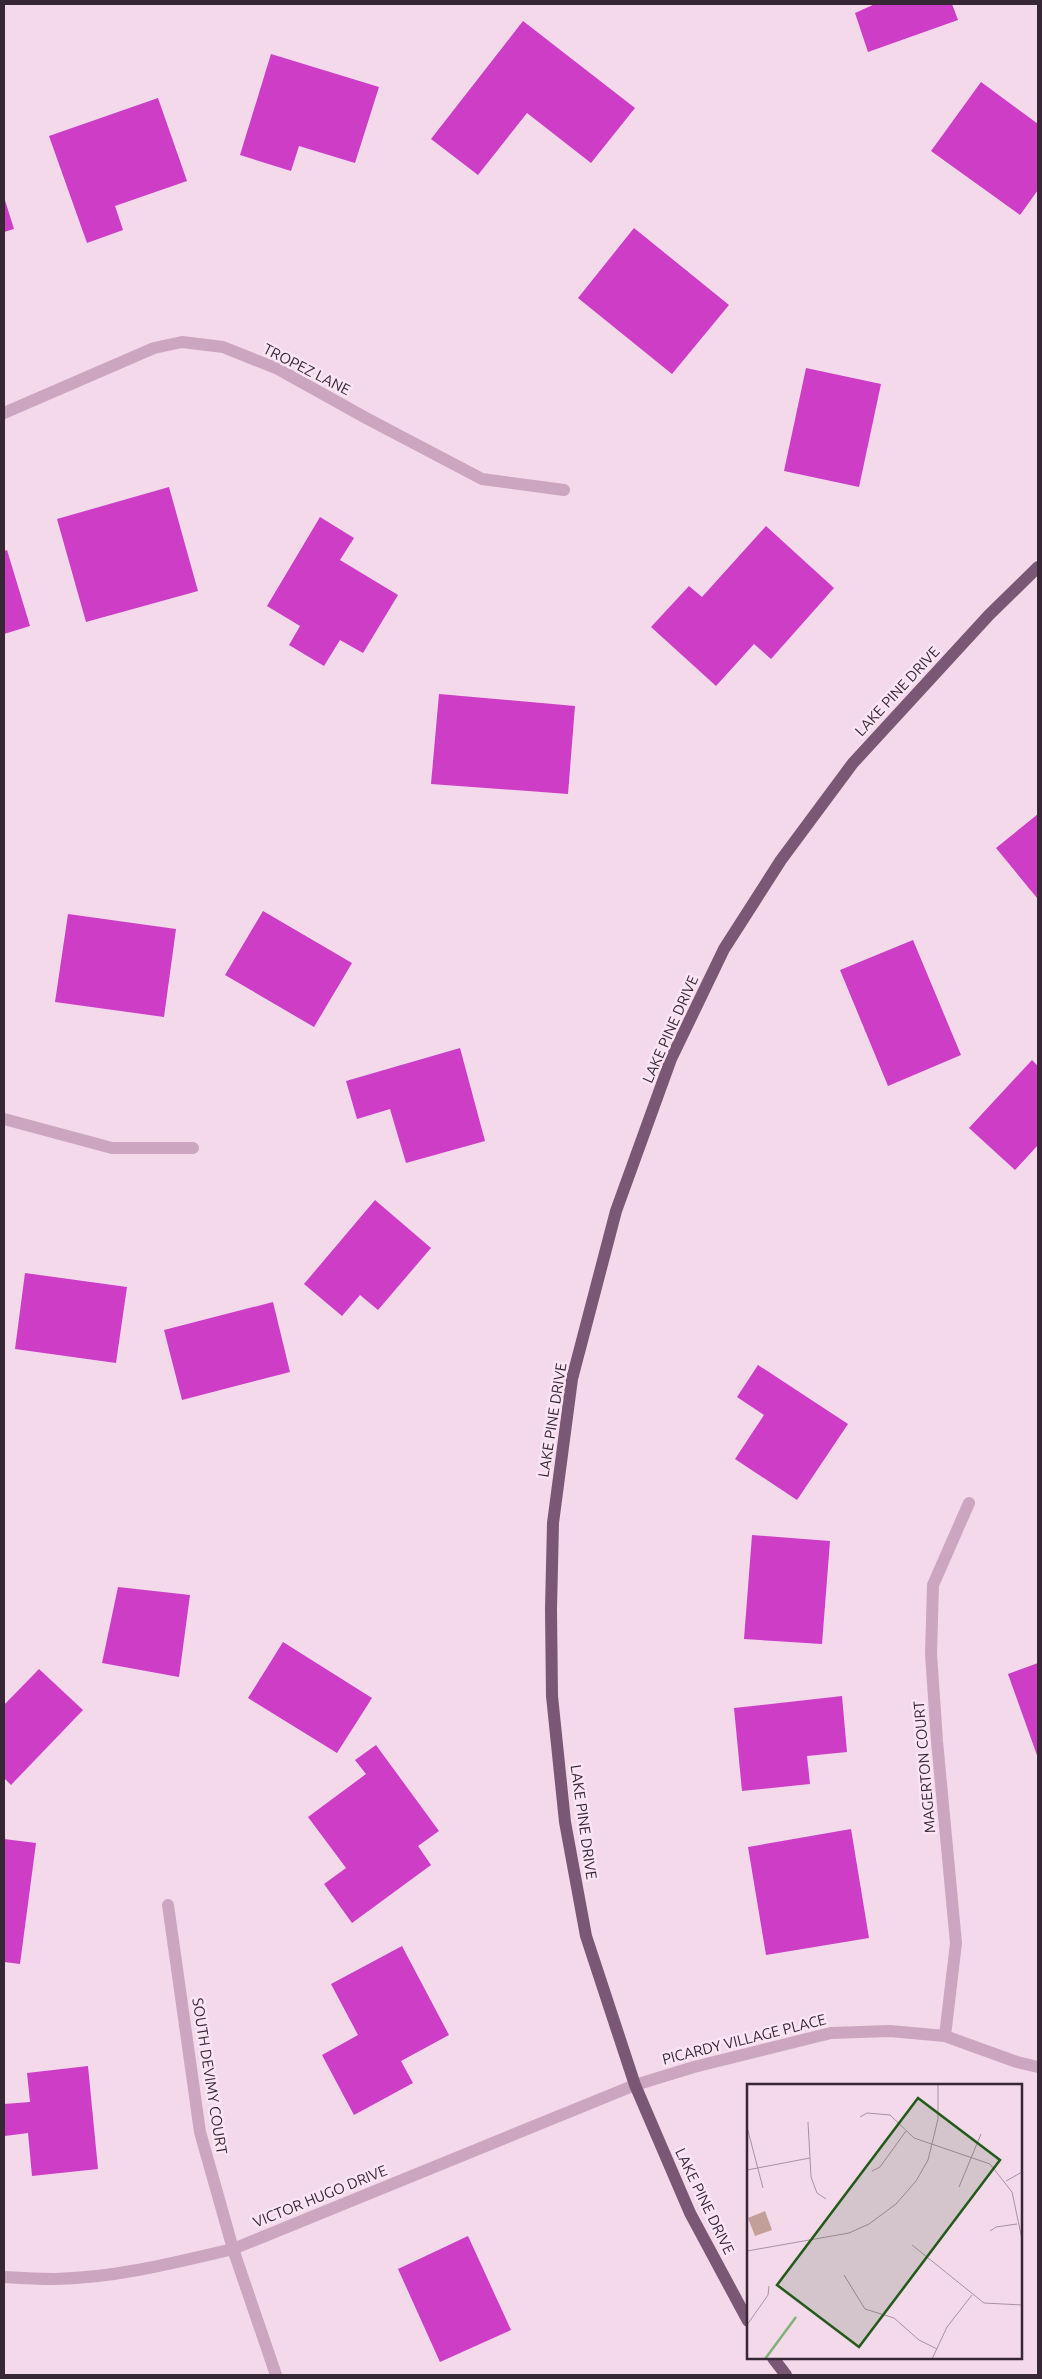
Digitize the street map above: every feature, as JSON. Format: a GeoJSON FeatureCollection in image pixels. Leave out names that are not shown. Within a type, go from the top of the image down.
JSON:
{"type":"FeatureCollection","features":[{"type":"Feature","properties":{"kind":"main road","name":"LAKE PINE DRIVE"},"geometry":{"type":"LineString","coordinates":[[747,2319],[690,2213],[634,2085],[586,1936],[565,1822],[552,1696],[551,1609],[553,1523],[572,1379],[616,1211],[671,1059],[724,949],[781,860],[853,763],[989,615],[1038,567]]}},
{"type":"Feature","properties":{"kind":"main road"},"geometry":{"type":"LineString","coordinates":[[774,2359],[786,2375]]}},
{"type":"Feature","properties":{"kind":"street","name":"TROPEZ LANE"},"geometry":{"type":"LineString","coordinates":[[4,414],[154,348],[182,342],[223,347],[278,368],[366,418],[482,479],[564,490]]}},
{"type":"Feature","properties":{"kind":"street"},"geometry":{"type":"LineString","coordinates":[[4,1119],[112,1148],[193,1148]]}},
{"type":"Feature","properties":{"kind":"street","name":"MAGERTON COURT"},"geometry":{"type":"LineString","coordinates":[[945,2036],[956,1943],[931,1654],[933,1585],[969,1502]]}},
{"type":"Feature","properties":{"kind":"street","name":"SOUTH DEVIMY COURT"},"geometry":{"type":"LineString","coordinates":[[168,1905],[200,2132],[232,2249],[276,2375]]}},
{"type":"Feature","properties":{"kind":"street","name":"PICARDY VILLAGE PLACE"},"geometry":{"type":"LineString","coordinates":[[634,2085],[694,2067],[832,2032],[890,2031],[945,2036],[1017,2062],[1038,2067]]}},
{"type":"Feature","properties":{"kind":"street","name":"VICTOR HUGO DRIVE"},"geometry":{"type":"LineString","coordinates":[[4,2278],[55,2279],[115,2274],[168,2265],[232,2249],[634,2085]]}},
{"type":"Feature","properties":{"kind":"building"},"geometry":{"type":"Polygon","coordinates":[[[875,4],[952,4],[958,20],[868,52],[855,13],[875,4]]]}},
{"type":"Feature","properties":{"kind":"building"},"geometry":{"type":"Polygon","coordinates":[[[523,21],[635,108],[591,163],[527,113],[478,175],[431,139],[523,21]]]}},
{"type":"Feature","properties":{"kind":"building"},"geometry":{"type":"Polygon","coordinates":[[[271,54],[379,87],[355,163],[299,146],[291,171],[240,155],[271,54]]]}},
{"type":"Feature","properties":{"kind":"building"},"geometry":{"type":"Polygon","coordinates":[[[981,82],[1038,124],[1038,190],[1020,215],[931,151],[981,82]]]}},
{"type":"Feature","properties":{"kind":"building"},"geometry":{"type":"Polygon","coordinates":[[[158,98],[187,181],[115,206],[123,230],[87,243],[49,136],[158,98]]]}},
{"type":"Feature","properties":{"kind":"building"},"geometry":{"type":"Polygon","coordinates":[[[4,197],[14,229],[4,232],[4,197]]]}},
{"type":"Feature","properties":{"kind":"building"},"geometry":{"type":"Polygon","coordinates":[[[634,228],[729,305],[672,374],[578,298],[634,228]]]}},
{"type":"Feature","properties":{"kind":"building"},"geometry":{"type":"Polygon","coordinates":[[[806,368],[881,384],[859,487],[784,471],[806,368]]]}},
{"type":"Feature","properties":{"kind":"building"},"geometry":{"type":"Polygon","coordinates":[[[169,487],[198,591],[86,622],[57,519],[169,487]]]}},
{"type":"Feature","properties":{"kind":"building"},"geometry":{"type":"Polygon","coordinates":[[[320,517],[354,538],[340,560],[398,595],[363,653],[340,640],[324,666],[289,645],[300,626],[267,606],[320,517]]]}},
{"type":"Feature","properties":{"kind":"building"},"geometry":{"type":"Polygon","coordinates":[[[766,526],[834,588],[771,659],[754,644],[716,686],[651,627],[689,586],[702,597],[766,526]]]}},
{"type":"Feature","properties":{"kind":"building"},"geometry":{"type":"Polygon","coordinates":[[[7,550],[30,626],[4,634],[4,551],[7,550]]]}},
{"type":"Feature","properties":{"kind":"building"},"geometry":{"type":"Polygon","coordinates":[[[439,694],[575,706],[568,794],[431,784],[439,694]]]}},
{"type":"Feature","properties":{"kind":"building"},"geometry":{"type":"Polygon","coordinates":[[[1038,814],[1038,897],[1037,898],[996,848],[1038,814]]]}},
{"type":"Feature","properties":{"kind":"building"},"geometry":{"type":"Polygon","coordinates":[[[263,911],[352,963],[314,1027],[225,975],[263,911]]]}},
{"type":"Feature","properties":{"kind":"building"},"geometry":{"type":"Polygon","coordinates":[[[68,914],[176,929],[164,1017],[55,1002],[68,914]]]}},
{"type":"Feature","properties":{"kind":"building"},"geometry":{"type":"Polygon","coordinates":[[[913,940],[961,1055],[888,1086],[840,970],[913,940]]]}},
{"type":"Feature","properties":{"kind":"building"},"geometry":{"type":"Polygon","coordinates":[[[460,1048],[485,1141],[406,1163],[390,1109],[357,1119],[346,1081],[460,1048]]]}},
{"type":"Feature","properties":{"kind":"building"},"geometry":{"type":"Polygon","coordinates":[[[1032,1060],[1038,1066],[1038,1145],[1015,1170],[969,1128],[1032,1060]]]}},
{"type":"Feature","properties":{"kind":"building"},"geometry":{"type":"Polygon","coordinates":[[[375,1200],[431,1248],[378,1310],[360,1295],[342,1316],[304,1284],[375,1200]]]}},
{"type":"Feature","properties":{"kind":"building"},"geometry":{"type":"Polygon","coordinates":[[[25,1273],[127,1287],[116,1363],[15,1349],[25,1273]]]}},
{"type":"Feature","properties":{"kind":"building"},"geometry":{"type":"Polygon","coordinates":[[[273,1302],[290,1372],[182,1400],[164,1330],[273,1302]]]}},
{"type":"Feature","properties":{"kind":"building"},"geometry":{"type":"Polygon","coordinates":[[[758,1365],[848,1424],[797,1500],[735,1459],[764,1415],[737,1397],[758,1365]]]}},
{"type":"Feature","properties":{"kind":"building"},"geometry":{"type":"Polygon","coordinates":[[[752,1535],[830,1541],[822,1644],[744,1639],[752,1535]]]}},
{"type":"Feature","properties":{"kind":"building"},"geometry":{"type":"Polygon","coordinates":[[[118,1587],[190,1595],[179,1677],[102,1663],[118,1587]]]}},
{"type":"Feature","properties":{"kind":"building"},"geometry":{"type":"Polygon","coordinates":[[[283,1642],[372,1698],[337,1753],[248,1698],[283,1642]]]}},
{"type":"Feature","properties":{"kind":"building"},"geometry":{"type":"Polygon","coordinates":[[[1038,1663],[1038,1758],[1008,1674],[1038,1663]]]}},
{"type":"Feature","properties":{"kind":"building"},"geometry":{"type":"Polygon","coordinates":[[[39,1669],[83,1710],[11,1785],[4,1778],[4,1705],[39,1669]]]}},
{"type":"Feature","properties":{"kind":"building"},"geometry":{"type":"Polygon","coordinates":[[[842,1696],[847,1752],[807,1756],[810,1784],[742,1791],[734,1708],[842,1696]]]}},
{"type":"Feature","properties":{"kind":"building"},"geometry":{"type":"Polygon","coordinates":[[[376,1745],[439,1831],[418,1846],[431,1865],[352,1923],[324,1884],[346,1868],[308,1817],[366,1774],[355,1760],[376,1745]]]}},
{"type":"Feature","properties":{"kind":"building"},"geometry":{"type":"Polygon","coordinates":[[[851,1829],[869,1938],[766,1955],[748,1847],[851,1829]]]}},
{"type":"Feature","properties":{"kind":"building"},"geometry":{"type":"Polygon","coordinates":[[[4,1839],[36,1843],[20,1964],[4,1962],[4,1839]]]}},
{"type":"Feature","properties":{"kind":"building"},"geometry":{"type":"Polygon","coordinates":[[[402,1946],[449,2035],[401,2061],[413,2083],[354,2115],[322,2055],[358,2035],[331,1984],[402,1946]]]}},
{"type":"Feature","properties":{"kind":"building"},"geometry":{"type":"Polygon","coordinates":[[[88,2066],[98,2169],[32,2176],[28,2133],[5,2136],[4,2104],[30,2102],[27,2073],[88,2066]]]}},
{"type":"Feature","properties":{"kind":"building"},"geometry":{"type":"Polygon","coordinates":[[[468,2236],[511,2330],[440,2362],[398,2269],[468,2236]]]}}]}
